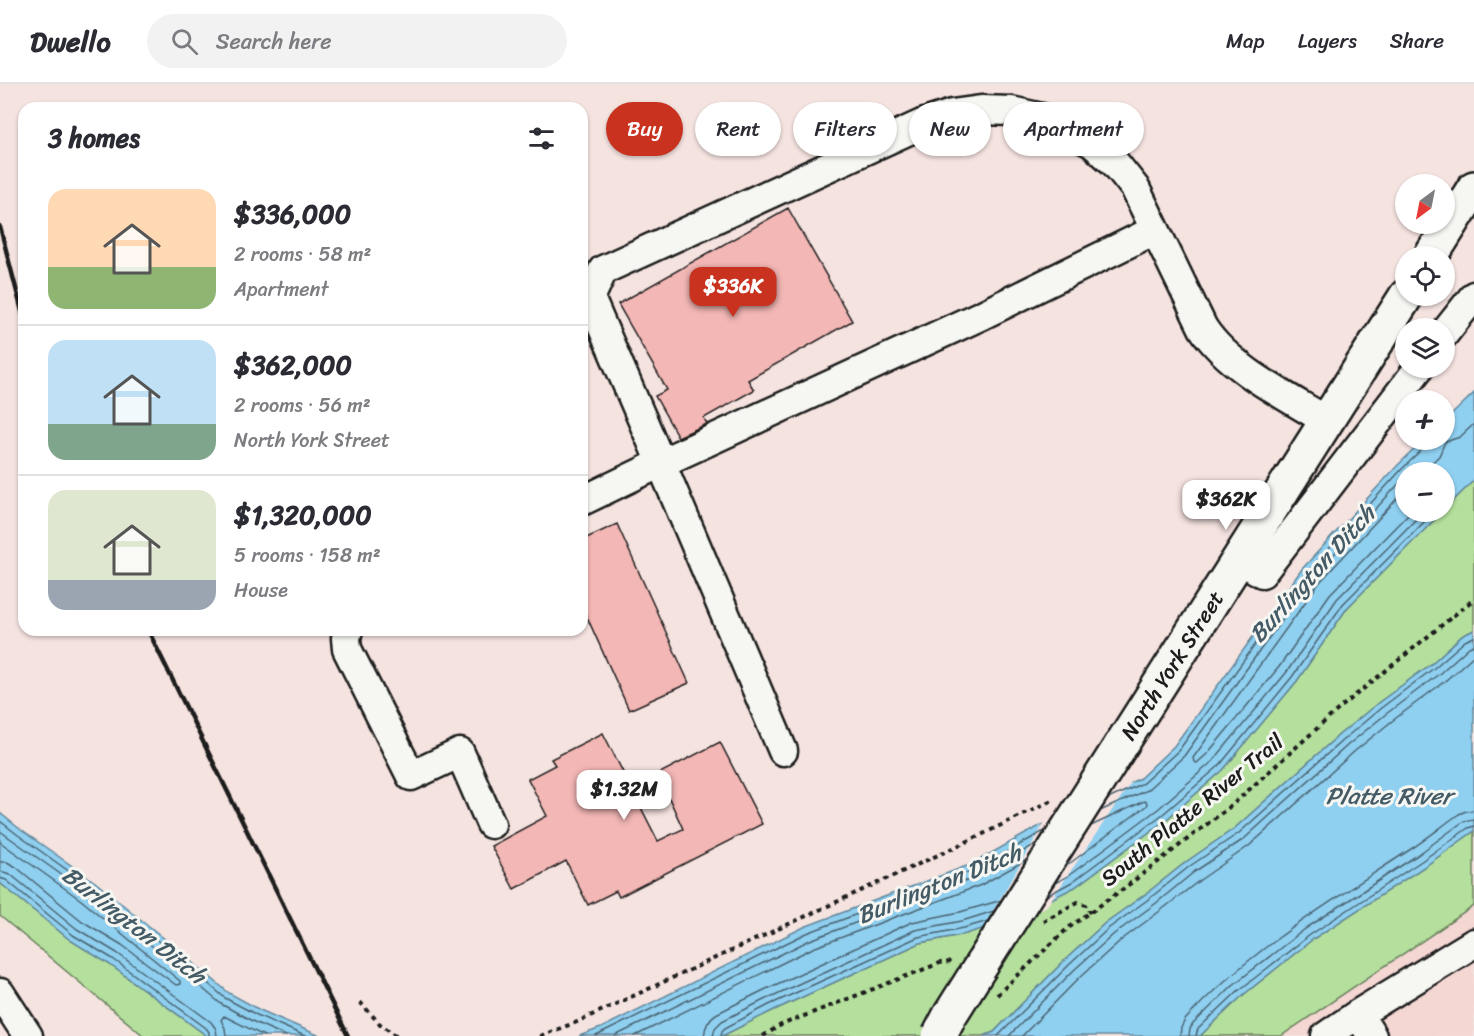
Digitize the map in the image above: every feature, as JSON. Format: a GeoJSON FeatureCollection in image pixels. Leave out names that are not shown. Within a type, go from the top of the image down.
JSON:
{"type":"FeatureCollection","features":[{"type":"Feature","properties":{"kind":"main road"},"geometry":{"type":"LineString","coordinates":[[1437,246],[1474,188]]}},
{"type":"Feature","properties":{"kind":"main road","name":"North York Street"},"geometry":{"type":"LineString","coordinates":[[939,1036],[950,1016],[970,963],[1025,921],[1089,794],[1400,306]]}},
{"type":"Feature","properties":{"kind":"lane"},"geometry":{"type":"LineString","coordinates":[[783,751],[590,298],[603,270],[922,124],[952,114],[981,110],[1011,111],[1042,118],[1068,130],[1092,144],[1115,163],[1135,188],[1212,342],[1253,375],[1327,421]]}},
{"type":"Feature","properties":{"kind":"lane"},"geometry":{"type":"LineString","coordinates":[[588,498],[982,315],[1155,230]]}},
{"type":"Feature","properties":{"kind":"lane"},"geometry":{"type":"LineString","coordinates":[[1455,320],[1474,296]]}},
{"type":"Feature","properties":{"kind":"lane"},"geometry":{"type":"LineString","coordinates":[[1239,559],[1262,573],[1411,378]]}},
{"type":"Feature","properties":{"kind":"lane"},"geometry":{"type":"LineString","coordinates":[[346,636],[347,649],[411,776],[455,745],[491,824]]}},
{"type":"Feature","properties":{"kind":"lane"},"geometry":{"type":"LineString","coordinates":[[1326,1036],[1365,1025],[1474,943]]}},
{"type":"Feature","properties":{"kind":"lane"},"geometry":{"type":"LineString","coordinates":[[0,993],[28,1036]]}},
{"type":"Feature","properties":{"kind":"path","name":"South Platte River Trail"},"geometry":{"type":"LineString","coordinates":[[993,998],[1067,929],[1233,804],[1341,707],[1474,598]]}},
{"type":"Feature","properties":{"kind":"path"},"geometry":{"type":"LineString","coordinates":[[540,1036],[588,1017],[1066,794],[1073,791],[1089,794]]}},
{"type":"Feature","properties":{"kind":"path"},"geometry":{"type":"LineString","coordinates":[[1025,921],[1078,902],[1086,905],[1090,913]]}},
{"type":"Feature","properties":{"kind":"path"},"geometry":{"type":"LineString","coordinates":[[763,1036],[781,1024],[940,963],[970,963]]}},
{"type":"Feature","properties":{"kind":"path"},"geometry":{"type":"LineString","coordinates":[[360,1002],[380,1024],[398,1036]]}},
{"type":"Feature","properties":{"kind":"shaded area"},"geometry":{"type":"Polygon","coordinates":[[[1474,906],[1474,1036],[1281,1036],[1474,906]]]}},
{"type":"Feature","properties":{"kind":"green space"},"geometry":{"type":"Polygon","coordinates":[[[1474,480],[1474,630],[1462,636],[1431,664],[1340,734],[1235,828],[1105,923],[994,1032],[984,1036],[722,1036],[920,943],[966,934],[1075,887],[1167,819],[1223,770],[1297,681],[1347,608],[1432,522],[1455,522],[1455,499],[1474,480]]]}},
{"type":"Feature","properties":{"kind":"green space"},"geometry":{"type":"Polygon","coordinates":[[[1474,831],[1474,906],[1281,1036],[1200,1036],[1242,996],[1313,939],[1427,865],[1474,831]]]}},
{"type":"Feature","properties":{"kind":"green space"},"geometry":{"type":"Polygon","coordinates":[[[0,883],[70,940],[109,964],[207,1036],[144,1036],[0,916],[0,883]]]}},
{"type":"Feature","properties":{"kind":"water"},"geometry":{"type":"Polygon","coordinates":[[[1474,393],[1474,480],[1455,499],[1455,462],[1401,462],[1414,450],[1455,450],[1455,411],[1474,393]]]}},
{"type":"Feature","properties":{"kind":"water","name":"Burlington Ditch"},"geometry":{"type":"Polygon","coordinates":[[[1395,468],[1395,522],[1432,522],[1347,608],[1297,681],[1223,770],[1167,819],[1075,887],[1010,920],[966,934],[920,943],[722,1036],[579,1036],[601,1028],[804,927],[972,864],[1036,828],[1139,779],[1174,746],[1302,569],[1395,468]]]}},
{"type":"Feature","properties":{"kind":"water","name":"Platte River"},"geometry":{"type":"Polygon","coordinates":[[[1474,630],[1474,831],[1427,865],[1313,939],[1242,996],[1200,1036],[984,1036],[994,1032],[1105,923],[1235,828],[1340,734],[1431,664],[1462,636],[1474,630]]]}},
{"type":"Feature","properties":{"kind":"water","name":"Burlington Ditch"},"geometry":{"type":"Polygon","coordinates":[[[0,813],[95,882],[229,993],[260,1010],[320,1036],[207,1036],[109,964],[70,940],[0,883],[0,813]]]}},
{"type":"Feature","properties":{"kind":"pier"},"geometry":{"type":"Polygon","coordinates":[[[1134,778],[1047,906],[1011,923],[980,933],[1046,820],[1134,778]]]}},
{"type":"Feature","properties":{"kind":"building"},"geometry":{"type":"Polygon","coordinates":[[[788,208],[852,321],[748,380],[754,390],[704,418],[707,424],[678,437],[655,396],[667,390],[618,304],[788,208]]]}},
{"type":"Feature","properties":{"kind":"building"},"geometry":{"type":"Polygon","coordinates":[[[617,524],[689,683],[629,710],[588,619],[588,537],[617,524]]]}},
{"type":"Feature","properties":{"kind":"building"},"geometry":{"type":"Polygon","coordinates":[[[603,733],[658,841],[683,829],[658,774],[720,742],[762,824],[619,897],[616,891],[588,905],[566,861],[514,889],[491,846],[547,816],[528,779],[555,765],[551,759],[603,733]]]}},
{"type":"Feature","properties":{"kind":"railway"},"geometry":{"type":"LineString","coordinates":[[0,227],[18,296]]}},
{"type":"Feature","properties":{"kind":"railway"},"geometry":{"type":"LineString","coordinates":[[151,636],[348,1036]]}}]}
